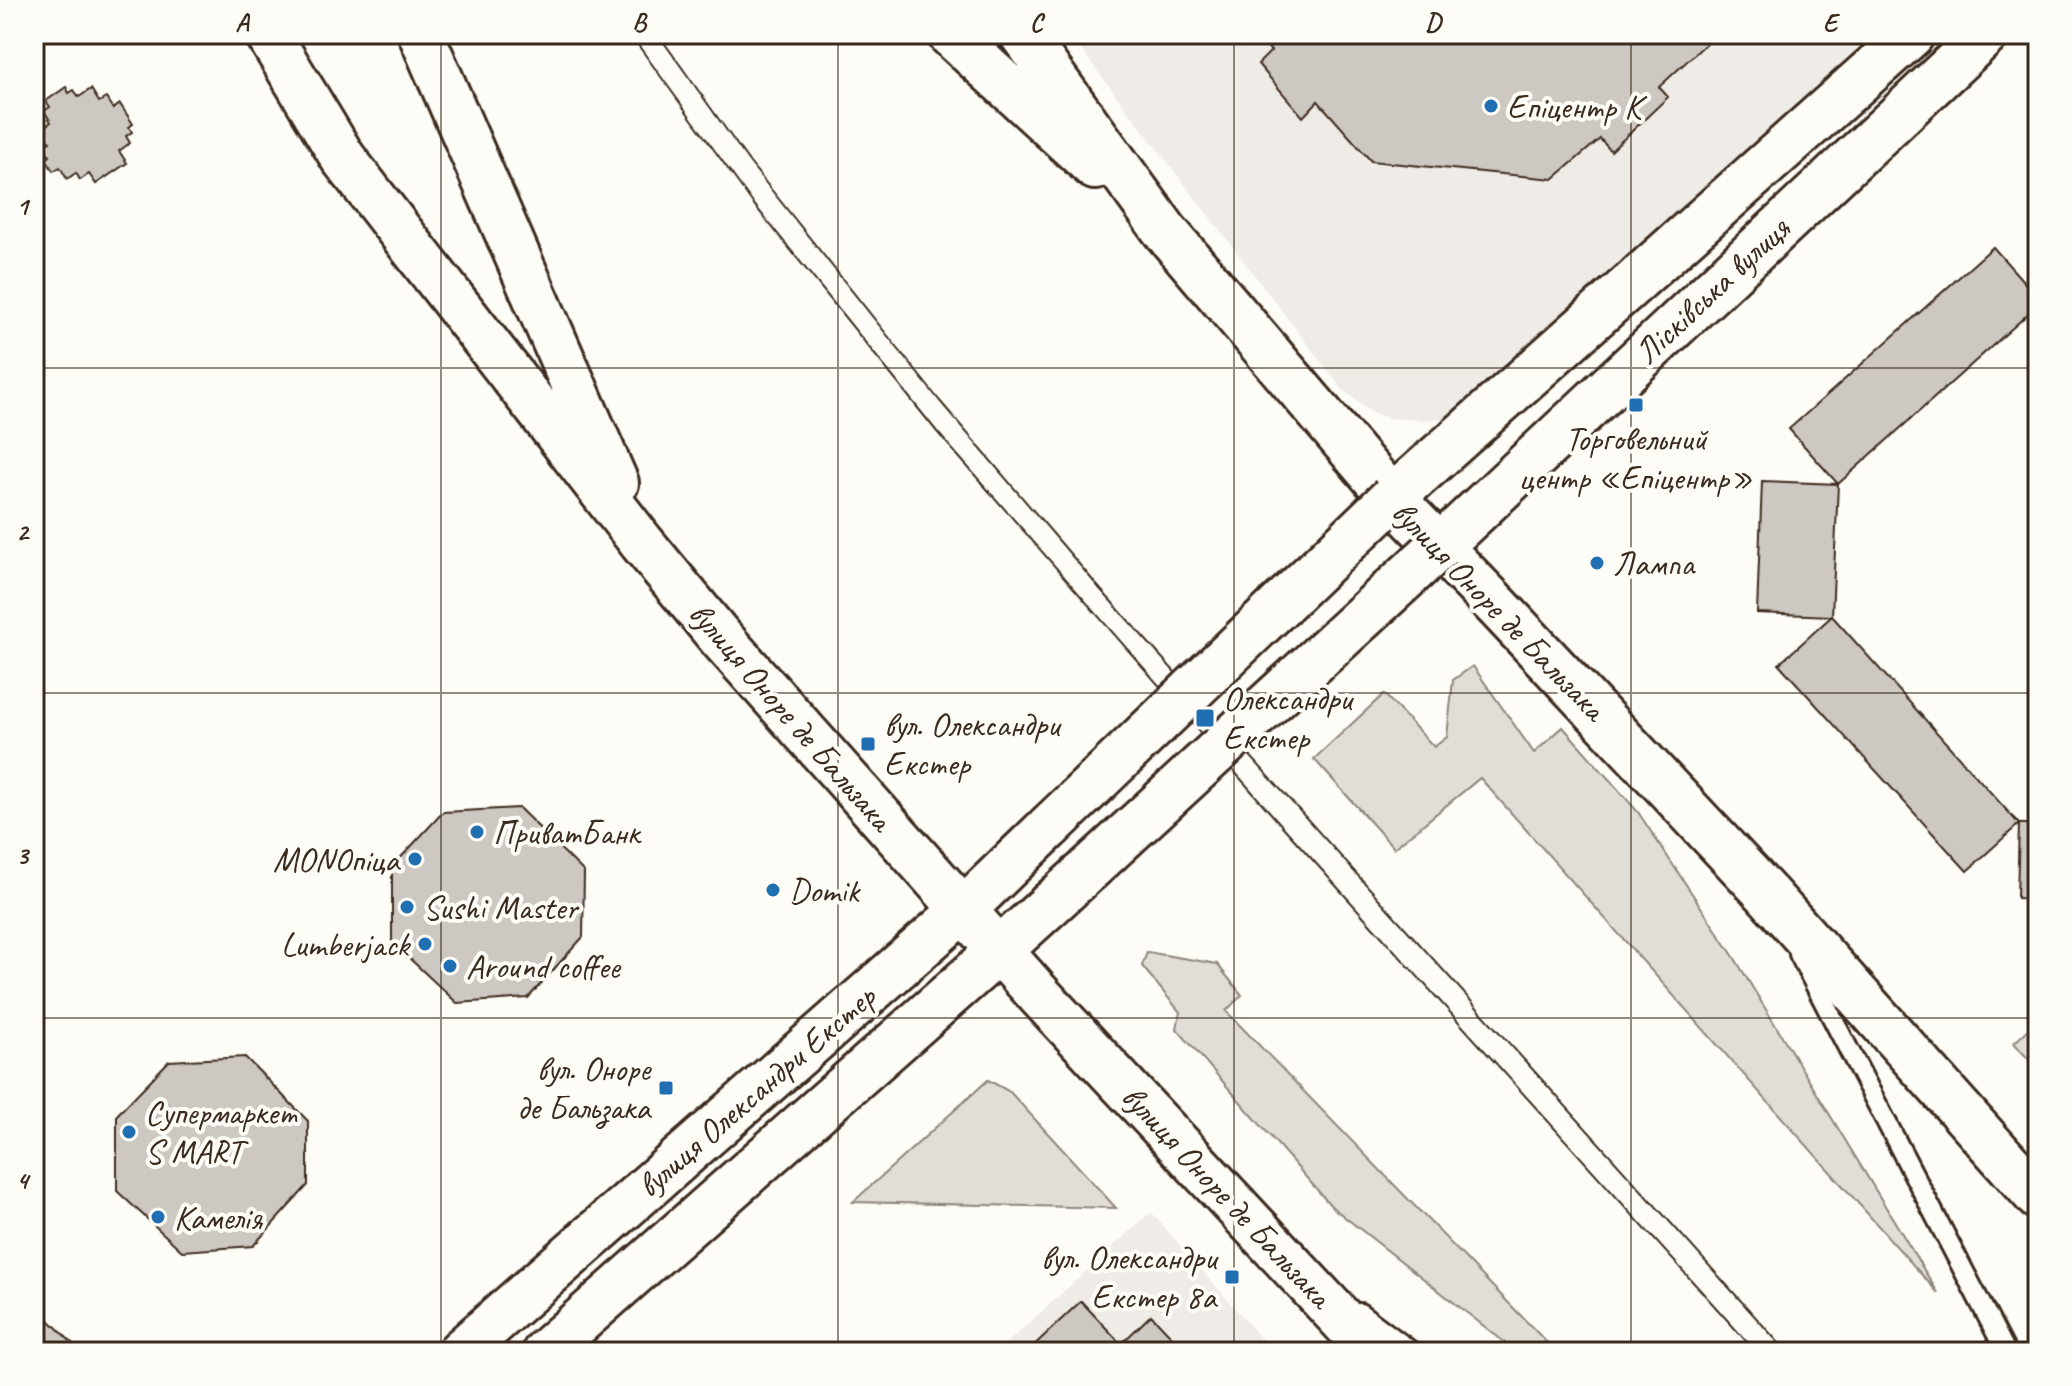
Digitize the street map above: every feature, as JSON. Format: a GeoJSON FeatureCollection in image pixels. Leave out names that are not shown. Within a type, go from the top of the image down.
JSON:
{"type":"FeatureCollection","features":[{"type":"Feature","properties":{"kind":"street","name":"вулиця Оноре де Бальзака"},"geometry":{"type":"LineString","coordinates":[[268,34],[343,158],[642,543],[719,636],[963,910],[1372,1352]]}},
{"type":"Feature","properties":{"kind":"street"},"geometry":{"type":"LineString","coordinates":[[421,34],[642,543]]}},
{"type":"Feature","properties":{"kind":"street"},"geometry":{"type":"LineString","coordinates":[[950,34],[1165,231]]}},
{"type":"Feature","properties":{"kind":"street","name":"вулиця Оноре де Бальзака"},"geometry":{"type":"LineString","coordinates":[[1022,34],[1165,231],[1392,498],[1767,894],[2038,1197]]}},
{"type":"Feature","properties":{"kind":"street","name":"Лісківська вулиця"},"geometry":{"type":"LineString","coordinates":[[1050,826],[1392,498],[1912,34]]}},
{"type":"Feature","properties":{"kind":"street","name":"Лісківська вулиця"},"geometry":{"type":"LineString","coordinates":[[1088,870],[1440,546],[1986,34]]}},
{"type":"Feature","properties":{"kind":"street","name":"вулиця Олександри Екстер"},"geometry":{"type":"LineString","coordinates":[[460,1352],[963,910],[1050,826]]}},
{"type":"Feature","properties":{"kind":"street","name":"вулиця Олександри Екстер"},"geometry":{"type":"LineString","coordinates":[[560,1347],[1088,870]]}},
{"type":"Feature","properties":{"kind":"lane"},"geometry":{"type":"LineString","coordinates":[[1767,894],[2006,1352]]}},
{"type":"Feature","properties":{"kind":"lane"},"geometry":{"type":"LineString","coordinates":[[1278,1251],[1412,1352]]}},
{"type":"Feature","properties":{"kind":"shaded area"},"geometry":{"type":"Polygon","coordinates":[[[1069,34],[1885,34],[1468,407],[1443,418],[1421,420],[1388,418],[1372,413],[1342,389],[1069,34]]]}},
{"type":"Feature","properties":{"kind":"shaded area"},"geometry":{"type":"Polygon","coordinates":[[[1473,666],[1534,753],[1563,727],[1638,812],[1734,957],[1938,1293],[1480,778],[1394,848],[1314,759],[1384,694],[1434,747],[1447,737],[1453,680],[1473,666]]]}},
{"type":"Feature","properties":{"kind":"shaded area"},"geometry":{"type":"Polygon","coordinates":[[[1147,952],[1217,964],[1242,995],[1226,1011],[1556,1352],[1517,1352],[1332,1207],[1177,1029],[1180,1012],[1142,966],[1147,952]]]}},
{"type":"Feature","properties":{"kind":"shaded area"},"geometry":{"type":"Polygon","coordinates":[[[2031,1027],[2038,1027],[2038,1070],[2014,1043],[2031,1027]]]}},
{"type":"Feature","properties":{"kind":"shaded area"},"geometry":{"type":"Polygon","coordinates":[[[988,1080],[1010,1092],[1116,1208],[853,1202],[988,1080]]]}},
{"type":"Feature","properties":{"kind":"shaded area"},"geometry":{"type":"Polygon","coordinates":[[[1151,1212],[1273,1352],[997,1352],[1151,1212]]]}},
{"type":"Feature","properties":{"kind":"building","name":"Епіцентр К"},"geometry":{"type":"Polygon","coordinates":[[[1256,34],[1706,34],[1711,39],[1659,87],[1668,97],[1611,151],[1600,139],[1553,179],[1371,161],[1318,101],[1303,117],[1258,64],[1271,51],[1256,34]]]}},
{"type":"Feature","properties":{"kind":"building"},"geometry":{"type":"Polygon","coordinates":[[[66,87],[69,93],[74,90],[79,97],[91,89],[99,102],[106,98],[113,109],[120,104],[133,124],[129,127],[132,132],[126,136],[130,143],[119,151],[127,163],[96,184],[89,174],[80,180],[76,173],[67,179],[60,167],[53,171],[46,159],[50,156],[43,146],[50,142],[41,129],[51,122],[44,111],[50,107],[46,101],[66,87]]]}},
{"type":"Feature","properties":{"kind":"building"},"geometry":{"type":"Polygon","coordinates":[[[1993,247],[2038,298],[2038,305],[1838,484],[1789,429],[1993,247]]]}},
{"type":"Feature","properties":{"kind":"building"},"geometry":{"type":"Polygon","coordinates":[[[1762,481],[1838,484],[1832,616],[1757,613],[1762,481]]]}},
{"type":"Feature","properties":{"kind":"building"},"geometry":{"type":"Polygon","coordinates":[[[1832,616],[2019,824],[1967,871],[1779,664],[1832,616]]]}},
{"type":"Feature","properties":{"kind":"building"},"geometry":{"type":"Polygon","coordinates":[[[519,808],[584,872],[583,937],[528,998],[457,1003],[392,942],[392,867],[443,812],[519,808]]]}},
{"type":"Feature","properties":{"kind":"building"},"geometry":{"type":"Polygon","coordinates":[[[2019,824],[2038,824],[2038,899],[2017,898],[2019,824]]]}},
{"type":"Feature","properties":{"kind":"building"},"geometry":{"type":"Polygon","coordinates":[[[245,1057],[308,1121],[308,1185],[253,1246],[182,1251],[117,1191],[117,1115],[169,1061],[245,1057]]]}},
{"type":"Feature","properties":{"kind":"building"},"geometry":{"type":"Polygon","coordinates":[[[1081,1301],[1121,1344],[1151,1315],[1186,1352],[1027,1352],[1081,1301]]]}},
{"type":"Feature","properties":{"kind":"building"},"geometry":{"type":"Polygon","coordinates":[[[43,1314],[81,1352],[34,1352],[34,1323],[43,1314]]]}},
{"type":"Feature","properties":{"kind":"tram line"},"geometry":{"type":"LineString","coordinates":[[630,34],[752,202],[938,433],[1275,818],[1756,1352]]}},
{"type":"Feature","properties":{"kind":"tram line"},"geometry":{"type":"LineString","coordinates":[[658,34],[750,163],[939,400],[1101,590],[1787,1352]]}},
{"type":"Feature","properties":{"kind":"place","name":"Епіцентр К"},"geometry":{"type":"Point","coordinates":[1491,106]}},
{"type":"Feature","properties":{"kind":"place","name":"Торговельний центр «Епіцентр»"},"geometry":{"type":"Point","coordinates":[1636,405]}},
{"type":"Feature","properties":{"kind":"place","name":"Лампа"},"geometry":{"type":"Point","coordinates":[1597,563]}},
{"type":"Feature","properties":{"kind":"place","name":"Олександри Екстер"},"geometry":{"type":"Point","coordinates":[1205,718]}},
{"type":"Feature","properties":{"kind":"place","name":"вул. Олександри Екстер"},"geometry":{"type":"Point","coordinates":[868,744]}},
{"type":"Feature","properties":{"kind":"place","name":"ПриватБанк"},"geometry":{"type":"Point","coordinates":[477,832]}},
{"type":"Feature","properties":{"kind":"place","name":"MONOпіца"},"geometry":{"type":"Point","coordinates":[415,859]}},
{"type":"Feature","properties":{"kind":"place","name":"Domik"},"geometry":{"type":"Point","coordinates":[773,890]}},
{"type":"Feature","properties":{"kind":"place","name":"Sushi Master"},"geometry":{"type":"Point","coordinates":[407,907]}},
{"type":"Feature","properties":{"kind":"place","name":"Lumberjack"},"geometry":{"type":"Point","coordinates":[425,944]}},
{"type":"Feature","properties":{"kind":"place","name":"Around coffee"},"geometry":{"type":"Point","coordinates":[450,966]}},
{"type":"Feature","properties":{"kind":"place","name":"вул. Оноре де Бальзака"},"geometry":{"type":"Point","coordinates":[666,1088]}},
{"type":"Feature","properties":{"kind":"place","name":"Супермаркет S MART"},"geometry":{"type":"Point","coordinates":[129,1132]}},
{"type":"Feature","properties":{"kind":"place","name":"Камелія"},"geometry":{"type":"Point","coordinates":[158,1217]}},
{"type":"Feature","properties":{"kind":"place","name":"вул. Олександри Екстер 8а"},"geometry":{"type":"Point","coordinates":[1232,1277]}}]}
